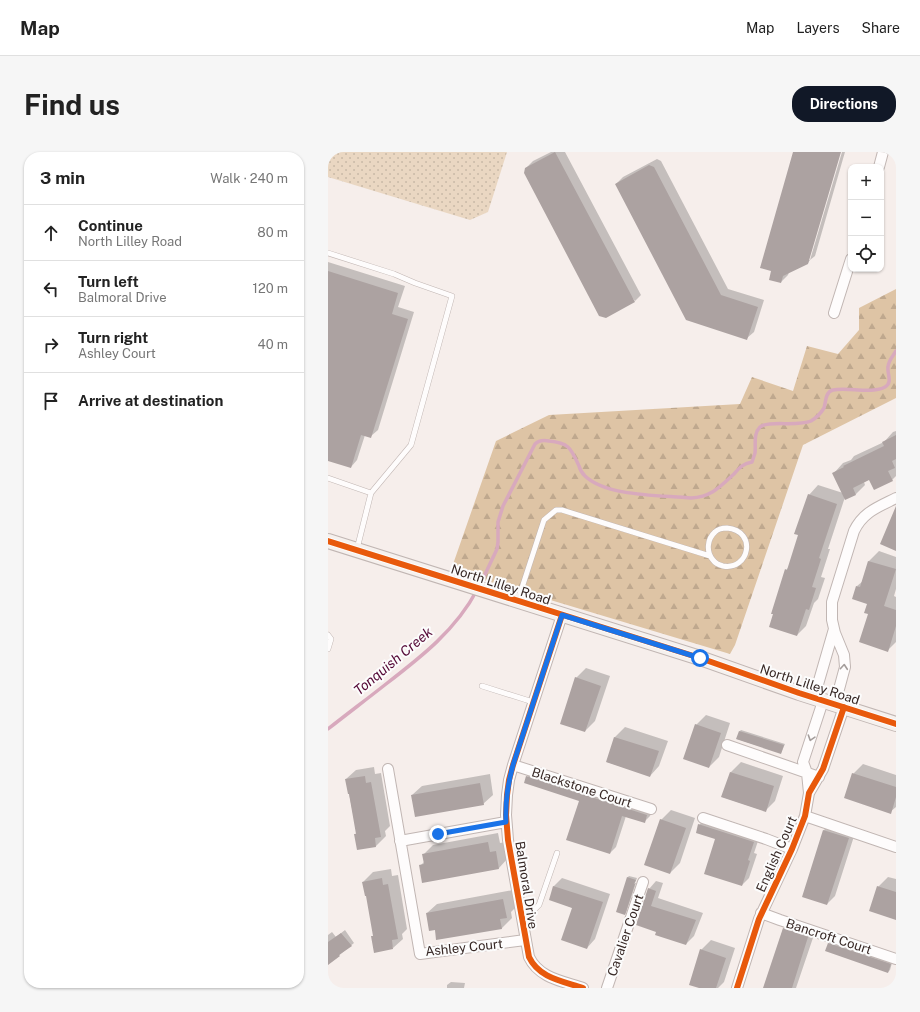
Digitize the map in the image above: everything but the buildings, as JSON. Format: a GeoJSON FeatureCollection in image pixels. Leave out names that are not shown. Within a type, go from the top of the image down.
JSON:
{"type":"FeatureCollection","features":[{"type":"Feature","properties":{"kind":"street"},"geometry":{"type":"LineString","coordinates":[[880,164],[883,152]]}},
{"type":"Feature","properties":{"kind":"street"},"geometry":{"type":"LineString","coordinates":[[834,313],[848,268]]}},
{"type":"Feature","properties":{"kind":"street"},"geometry":{"type":"LineString","coordinates":[[809,793],[807,773],[803,762],[845,667],[844,655],[832,620],[832,602],[855,527],[867,513],[896,498]]}},
{"type":"Feature","properties":{"kind":"street","name":"North Lilley Road"},"geometry":{"type":"LineString","coordinates":[[328,541],[700,658],[896,724]]}},
{"type":"Feature","properties":{"kind":"street","name":"Balmoral Drive"},"geometry":{"type":"LineString","coordinates":[[562,615],[513,765],[507,795],[506,822],[528,957],[531,963],[543,974],[583,988]]}},
{"type":"Feature","properties":{"kind":"street"},"geometry":{"type":"LineString","coordinates":[[829,702],[834,629]]}},
{"type":"Feature","properties":{"kind":"street","name":"English Court"},"geometry":{"type":"LineString","coordinates":[[737,988],[761,913],[792,849],[805,816],[809,793],[823,769],[829,702]]}},
{"type":"Feature","properties":{"kind":"street"},"geometry":{"type":"LineString","coordinates":[[727,745],[819,777]]}},
{"type":"Feature","properties":{"kind":"street","name":"Blackstone Court"},"geometry":{"type":"LineString","coordinates":[[513,765],[651,809]]}},
{"type":"Feature","properties":{"kind":"street","name":"Ashley Court"},"geometry":{"type":"LineString","coordinates":[[388,769],[420,954],[525,940]]}},
{"type":"Feature","properties":{"kind":"street"},"geometry":{"type":"LineString","coordinates":[[805,816],[896,847]]}},
{"type":"Feature","properties":{"kind":"street"},"geometry":{"type":"LineString","coordinates":[[703,818],[792,849]]}},
{"type":"Feature","properties":{"kind":"street"},"geometry":{"type":"LineString","coordinates":[[400,841],[506,822]]}},
{"type":"Feature","properties":{"kind":"street","name":"Cavalier Court"},"geometry":{"type":"LineString","coordinates":[[607,988],[643,882]]}},
{"type":"Feature","properties":{"kind":"street","name":"Bancroft Court"},"geometry":{"type":"LineString","coordinates":[[761,913],[896,959]]}},
{"type":"Feature","properties":{"kind":"lane"},"geometry":{"type":"LineString","coordinates":[[328,253],[394,274],[452,296],[411,445],[371,493],[356,550]]}},
{"type":"Feature","properties":{"kind":"lane"},"geometry":{"type":"LineString","coordinates":[[328,478],[371,493]]}},
{"type":"Feature","properties":{"kind":"lane"},"geometry":{"type":"LineString","coordinates":[[518,601],[544,520],[556,510],[562,510],[710,556],[714,562],[725,566],[737,564],[746,554],[747,547],[743,535],[733,528],[721,529],[715,532],[709,542],[708,548],[710,556]]}},
{"type":"Feature","properties":{"kind":"lane"},"geometry":{"type":"LineString","coordinates":[[328,635],[331,639],[328,649]]}},
{"type":"Feature","properties":{"kind":"lane"},"geometry":{"type":"LineString","coordinates":[[482,686],[533,702]]}},
{"type":"Feature","properties":{"kind":"lane"},"geometry":{"type":"LineString","coordinates":[[521,917],[530,914],[539,905],[557,853]]}},
{"type":"Feature","properties":{"kind":"shaded area"},"geometry":{"type":"Polygon","coordinates":[[[328,152],[507,152],[488,212],[470,220],[328,177],[328,152]]]}},
{"type":"Feature","properties":{"kind":"green space"},"geometry":{"type":"Polygon","coordinates":[[[896,289],[896,398],[803,445],[735,645],[730,654],[451,570],[496,441],[549,415],[740,404],[752,377],[793,391],[807,346],[838,354],[859,330],[859,308],[896,289]]]}},
{"type":"Feature","properties":{"kind":"waterway","name":"Tonquish Creek"},"geometry":{"type":"LineString","coordinates":[[480,585],[497,549],[498,522],[503,506],[535,444],[538,442],[547,441],[566,445],[572,451],[585,476],[595,483],[607,488],[635,494],[691,498],[704,496],[720,487],[742,466],[752,462],[755,453],[756,433],[760,427],[770,424],[805,423],[811,421],[823,410],[827,395],[833,390],[874,390],[885,387],[889,383],[888,365],[896,351]]}},
{"type":"Feature","properties":{"kind":"waterway","name":"Tonquish Creek"},"geometry":{"type":"LineString","coordinates":[[328,729],[412,664],[437,642],[459,618],[477,590]]}},
{"type":"Feature","properties":{"kind":"cycle path"},"geometry":{"type":"LineString","coordinates":[[328,541],[700,658],[799,693],[896,724]]}},
{"type":"Feature","properties":{"kind":"cycle path"},"geometry":{"type":"LineString","coordinates":[[562,615],[513,765],[509,780],[506,815],[508,840],[529,957],[533,964],[545,974],[559,981],[583,988]]}},
{"type":"Feature","properties":{"kind":"cycle path"},"geometry":{"type":"LineString","coordinates":[[737,988],[759,919],[792,849],[805,816],[809,793],[823,769],[844,707]]}},
{"type":"Feature","properties":{"kind":"route"},"geometry":{"type":"LineString","coordinates":[[438,834],[506,822],[507,795],[513,765],[562,615],[700,658]]}}]}
